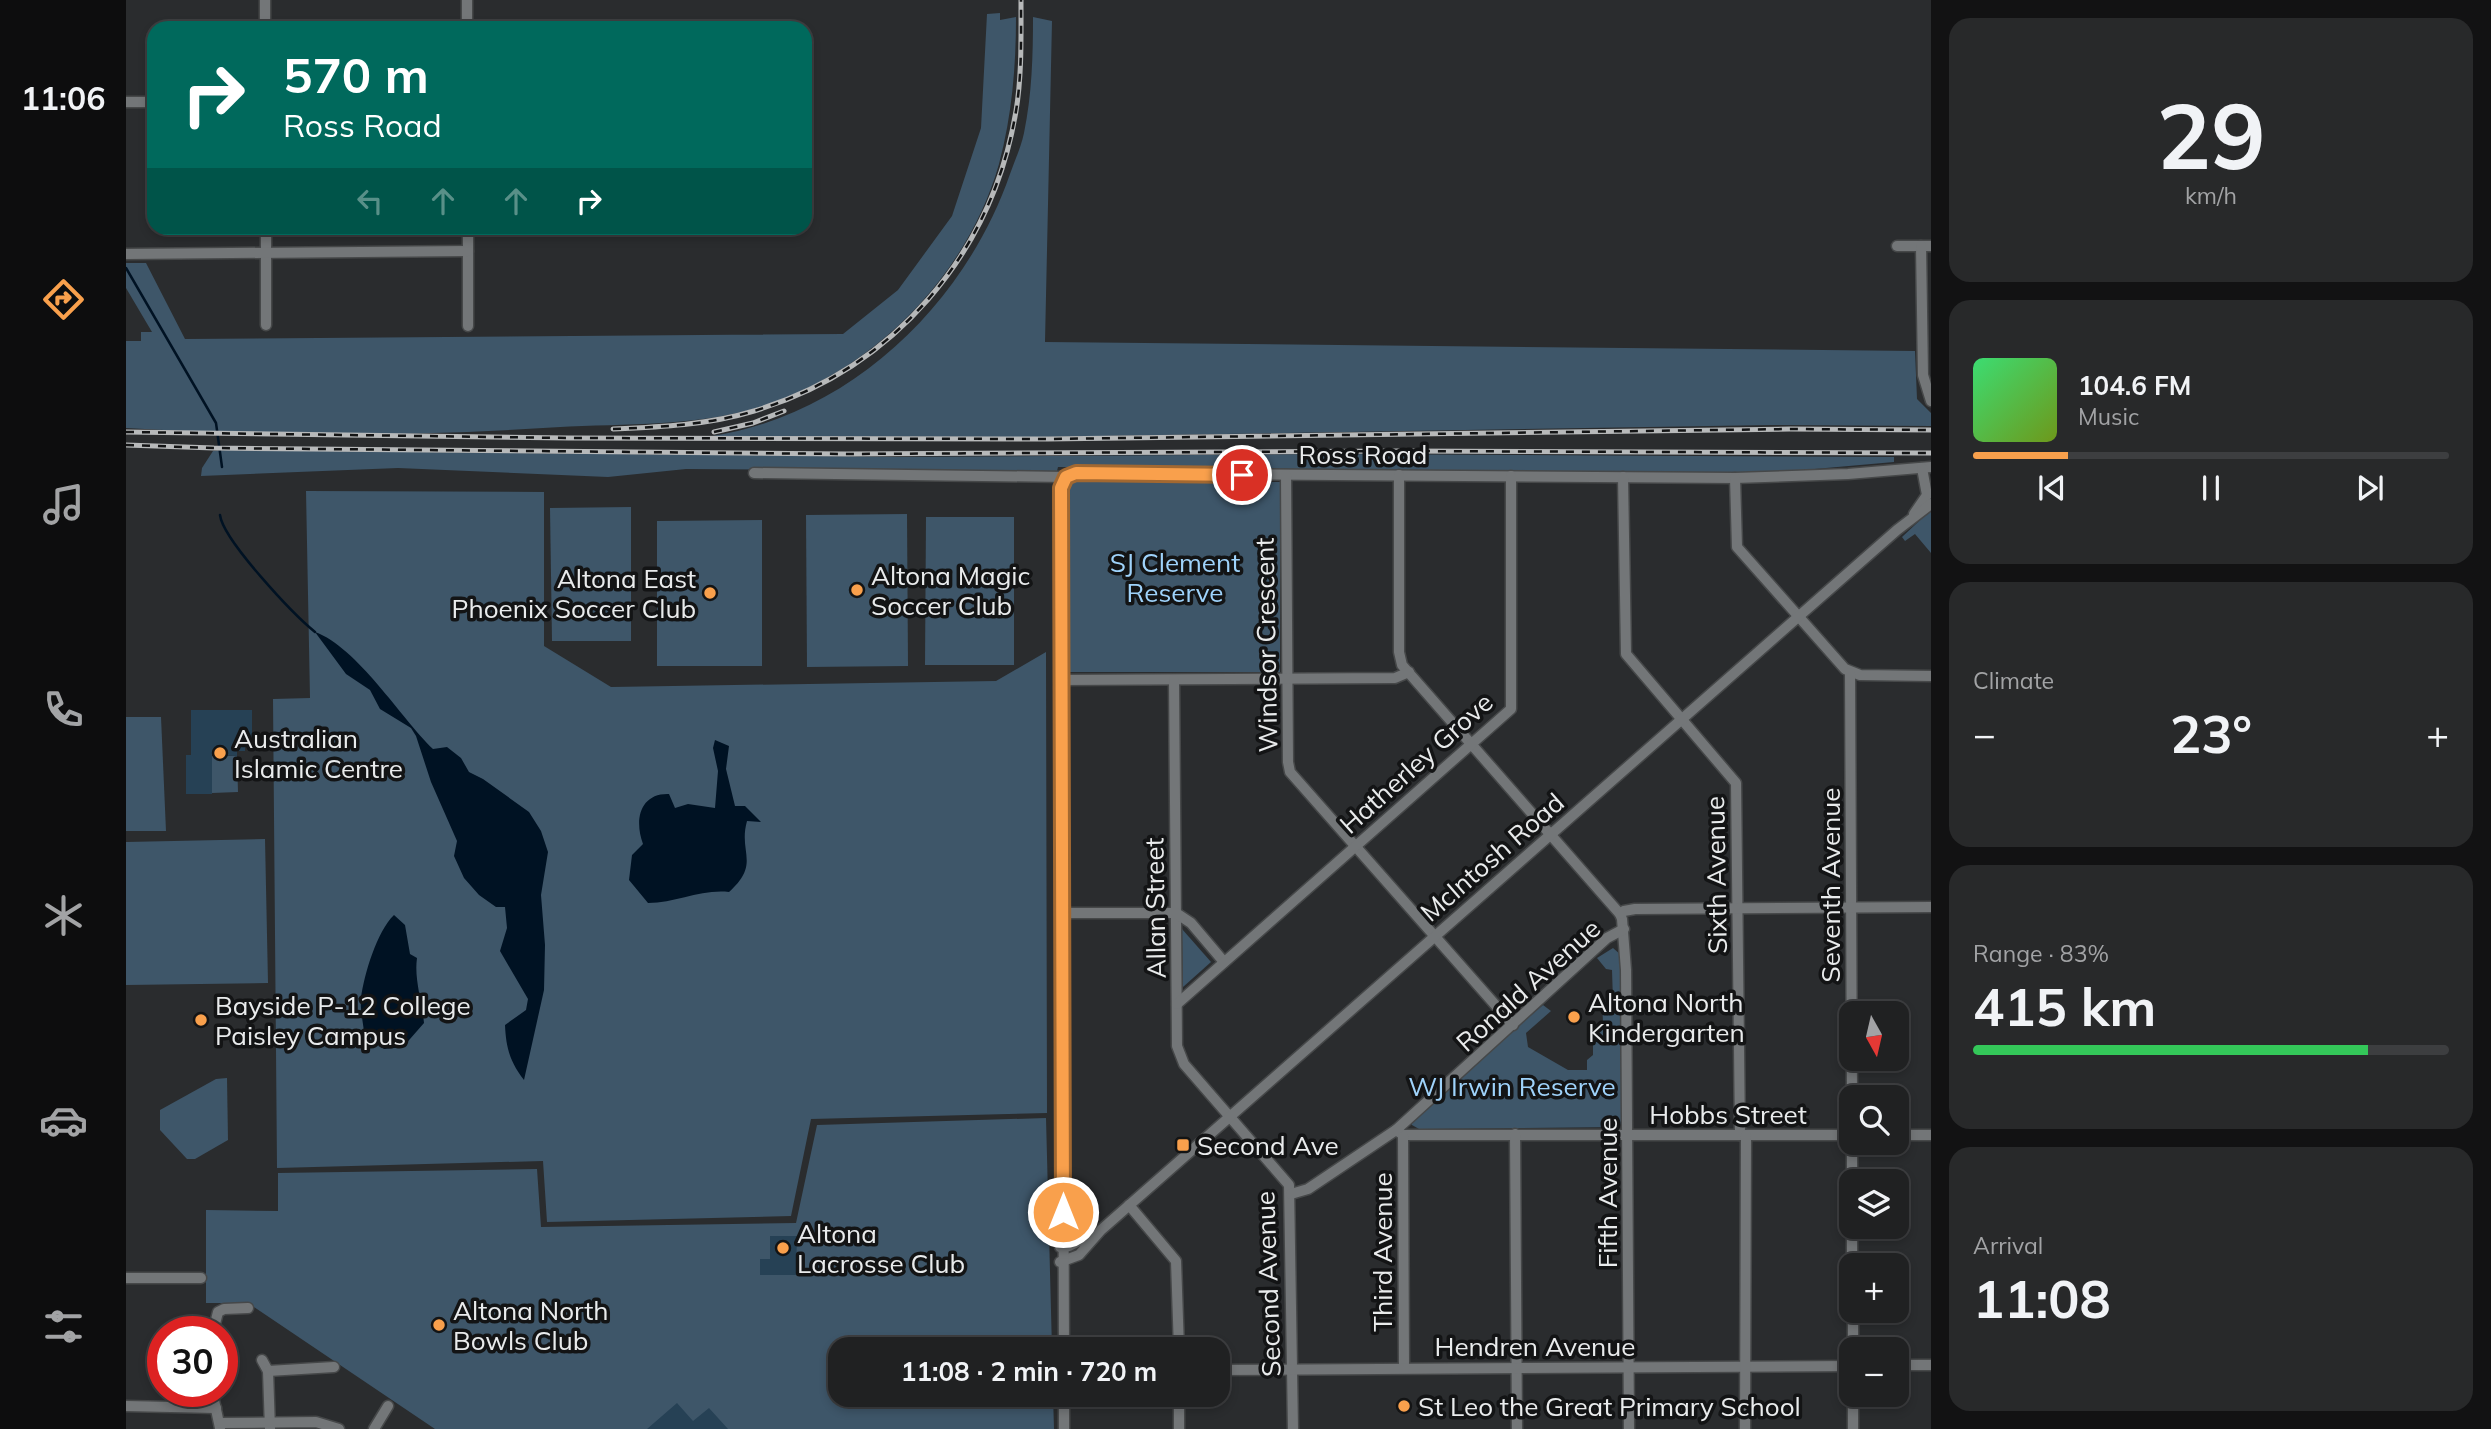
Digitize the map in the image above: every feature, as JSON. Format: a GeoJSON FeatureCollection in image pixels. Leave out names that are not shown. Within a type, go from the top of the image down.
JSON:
{"type":"FeatureCollection","features":[{"type":"Feature","properties":{"kind":"street"},"geometry":{"type":"LineString","coordinates":[[265,0],[265,21]]}},
{"type":"Feature","properties":{"kind":"street"},"geometry":{"type":"LineString","coordinates":[[467,0],[467,21]]}},
{"type":"Feature","properties":{"kind":"street"},"geometry":{"type":"LineString","coordinates":[[126,102],[147,102]]}},
{"type":"Feature","properties":{"kind":"street"},"geometry":{"type":"LineString","coordinates":[[265,235],[266,325]]}},
{"type":"Feature","properties":{"kind":"street"},"geometry":{"type":"LineString","coordinates":[[468,235],[468,326]]}},
{"type":"Feature","properties":{"kind":"street"},"geometry":{"type":"LineString","coordinates":[[1897,246],[1926,246],[1923,374],[1931,401]]}},
{"type":"Feature","properties":{"kind":"street"},"geometry":{"type":"LineString","coordinates":[[126,254],[468,251]]}},
{"type":"Feature","properties":{"kind":"street","name":"Ross Road"},"geometry":{"type":"LineString","coordinates":[[754,474],[1066,477],[1076,473],[1735,478],[1926,467]]}},
{"type":"Feature","properties":{"kind":"street","name":"McIntosh Road"},"geometry":{"type":"LineString","coordinates":[[1063,1262],[1079,1255],[1101,1230],[1129,1205],[1911,518],[1927,495],[1926,467]]}},
{"type":"Feature","properties":{"kind":"street","name":"Windsor Crescent"},"geometry":{"type":"LineString","coordinates":[[1286,475],[1290,772],[1513,1025]]}},
{"type":"Feature","properties":{"kind":"street"},"geometry":{"type":"LineString","coordinates":[[1399,475],[1399,652],[1402,665],[1620,914],[1635,909],[1931,907]]}},
{"type":"Feature","properties":{"kind":"street","name":"Hatherley Grove"},"geometry":{"type":"LineString","coordinates":[[1177,1004],[1506,715],[1512,704],[1511,476]]}},
{"type":"Feature","properties":{"kind":"street"},"geometry":{"type":"LineString","coordinates":[[1064,1337],[1061,488],[1066,477]]}},
{"type":"Feature","properties":{"kind":"street","name":"Sixth Avenue"},"geometry":{"type":"LineString","coordinates":[[1623,477],[1626,654],[1736,783],[1745,1429]]}},
{"type":"Feature","properties":{"kind":"street"},"geometry":{"type":"LineString","coordinates":[[1735,478],[1737,547],[1850,673],[1931,674]]}},
{"type":"Feature","properties":{"kind":"street","name":"McIntosh Road"},"geometry":{"type":"LineString","coordinates":[[1911,518],[1927,510],[1931,504]]}},
{"type":"Feature","properties":{"kind":"street"},"geometry":{"type":"LineString","coordinates":[[1062,680],[1395,678],[1409,672]]}},
{"type":"Feature","properties":{"kind":"street","name":"Seventh Avenue"},"geometry":{"type":"LineString","coordinates":[[1850,673],[1852,1085]]}},
{"type":"Feature","properties":{"kind":"street","name":"Allan Street"},"geometry":{"type":"LineString","coordinates":[[1174,680],[1179,1056],[1231,1115]]}},
{"type":"Feature","properties":{"kind":"street"},"geometry":{"type":"LineString","coordinates":[[1063,913],[1176,913],[1191,923],[1224,962]]}},
{"type":"Feature","properties":{"kind":"street","name":"Fifth Avenue"},"geometry":{"type":"LineString","coordinates":[[1620,914],[1624,929],[1629,1429]]}},
{"type":"Feature","properties":{"kind":"street","name":"Ronald Avenue"},"geometry":{"type":"LineString","coordinates":[[1291,1194],[1308,1189],[1400,1133],[1606,938],[1624,929]]}},
{"type":"Feature","properties":{"kind":"street","name":"Second Avenue"},"geometry":{"type":"LineString","coordinates":[[1231,1115],[1285,1177],[1291,1194],[1293,1429]]}},
{"type":"Feature","properties":{"kind":"street","name":"Hobbs Street"},"geometry":{"type":"LineString","coordinates":[[1400,1133],[1839,1135]]}},
{"type":"Feature","properties":{"kind":"street","name":"Third Avenue"},"geometry":{"type":"LineString","coordinates":[[1400,1133],[1404,1368]]}},
{"type":"Feature","properties":{"kind":"street"},"geometry":{"type":"LineString","coordinates":[[1515,1135],[1517,1429]]}},
{"type":"Feature","properties":{"kind":"street"},"geometry":{"type":"LineString","coordinates":[[1909,1135],[1931,1135]]}},
{"type":"Feature","properties":{"kind":"street"},"geometry":{"type":"LineString","coordinates":[[1129,1205],[1176,1261],[1179,1337]]}},
{"type":"Feature","properties":{"kind":"street","name":"McIntosh Road"},"geometry":{"type":"LineString","coordinates":[[1063,1247],[1101,1230]]}},
{"type":"Feature","properties":{"kind":"street"},"geometry":{"type":"LineString","coordinates":[[126,1278],[201,1278]]}},
{"type":"Feature","properties":{"kind":"street"},"geometry":{"type":"LineString","coordinates":[[217,1316],[224,1308],[248,1308]]}},
{"type":"Feature","properties":{"kind":"street"},"geometry":{"type":"LineString","coordinates":[[262,1360],[268,1371],[270,1426]]}},
{"type":"Feature","properties":{"kind":"street"},"geometry":{"type":"LineString","coordinates":[[1909,1365],[1931,1365]]}},
{"type":"Feature","properties":{"kind":"street","name":"Hendren Avenue"},"geometry":{"type":"LineString","coordinates":[[1230,1370],[1839,1366]]}},
{"type":"Feature","properties":{"kind":"street"},"geometry":{"type":"LineString","coordinates":[[268,1371],[334,1367]]}},
{"type":"Feature","properties":{"kind":"street"},"geometry":{"type":"LineString","coordinates":[[126,1406],[216,1408],[221,1426],[316,1422],[338,1429]]}},
{"type":"Feature","properties":{"kind":"street"},"geometry":{"type":"LineString","coordinates":[[374,1429],[388,1406]]}},
{"type":"Feature","properties":{"kind":"street"},"geometry":{"type":"LineString","coordinates":[[1064,1407],[1065,1429]]}},
{"type":"Feature","properties":{"kind":"street"},"geometry":{"type":"LineString","coordinates":[[1179,1407],[1180,1429]]}},
{"type":"Feature","properties":{"kind":"street"},"geometry":{"type":"LineString","coordinates":[[1853,1407],[1853,1429]]}},
{"type":"Feature","properties":{"kind":"green space"},"geometry":{"type":"Polygon","coordinates":[[[1000,13],[1000,20],[1016,17],[1010,109],[999,164],[984,206],[963,247],[937,284],[907,318],[873,348],[835,373],[795,394],[727,415],[649,424],[386,434],[229,433],[126,428],[126,341],[141,341],[141,332],[152,332],[126,288],[126,263],[146,263],[185,339],[843,334],[898,290],[952,216],[981,128],[987,14],[1000,13]]]}},
{"type":"Feature","properties":{"kind":"green space"},"geometry":{"type":"Polygon","coordinates":[[[1033,17],[1052,21],[1045,342],[1915,351],[1917,399],[1931,413],[1931,426],[1771,425],[1035,437],[713,436],[764,424],[811,404],[856,378],[896,346],[933,308],[964,267],[990,222],[1020,148],[1030,89],[1033,17]]]}},
{"type":"Feature","properties":{"kind":"green space"},"geometry":{"type":"Polygon","coordinates":[[[213,451],[898,457],[1328,454],[1894,457],[1894,462],[1768,473],[1058,467],[1057,471],[686,469],[608,477],[398,468],[201,476],[202,468],[213,451]]]}},
{"type":"Feature","properties":{"kind":"green space","name":"SJ Clement Reserve"},"geometry":{"type":"Polygon","coordinates":[[[1070,482],[1280,482],[1280,672],[1070,672],[1070,482]]]}},
{"type":"Feature","properties":{"kind":"green space"},"geometry":{"type":"Polygon","coordinates":[[[306,491],[544,492],[544,646],[611,687],[996,681],[1046,652],[1047,1113],[811,1119],[791,1216],[547,1222],[543,1161],[277,1168],[273,699],[310,698],[306,491]]]}},
{"type":"Feature","properties":{"kind":"green space"},"geometry":{"type":"Polygon","coordinates":[[[631,507],[631,641],[552,641],[550,508],[631,507]]]}},
{"type":"Feature","properties":{"kind":"green space"},"geometry":{"type":"Polygon","coordinates":[[[1931,510],[1931,553],[1915,534],[1905,541],[1902,537],[1931,510]]]}},
{"type":"Feature","properties":{"kind":"green space","name":"Altona Magic Soccer Club"},"geometry":{"type":"Polygon","coordinates":[[[907,514],[908,666],[807,667],[806,515],[907,514]]]}},
{"type":"Feature","properties":{"kind":"green space"},"geometry":{"type":"Polygon","coordinates":[[[926,517],[1014,517],[1014,665],[925,665],[926,517]]]}},
{"type":"Feature","properties":{"kind":"green space","name":"Altona East Phoenix Soccer Club"},"geometry":{"type":"Polygon","coordinates":[[[762,520],[762,666],[657,666],[657,521],[762,520]]]}},
{"type":"Feature","properties":{"kind":"green space"},"geometry":{"type":"Polygon","coordinates":[[[126,717],[161,717],[166,831],[126,831],[126,717]]]}},
{"type":"Feature","properties":{"kind":"green space"},"geometry":{"type":"Polygon","coordinates":[[[212,756],[237,756],[238,792],[212,793],[212,756]]]}},
{"type":"Feature","properties":{"kind":"green space"},"geometry":{"type":"Polygon","coordinates":[[[265,839],[268,983],[126,985],[126,842],[265,839]]]}},
{"type":"Feature","properties":{"kind":"green space"},"geometry":{"type":"Polygon","coordinates":[[[1182,929],[1211,962],[1183,987],[1182,929]]]}},
{"type":"Feature","properties":{"kind":"green space","name":"WJ Irwin Reserve"},"geometry":{"type":"Polygon","coordinates":[[[1613,948],[1621,955],[1623,1116],[1618,1127],[1419,1129],[1412,1125],[1411,1122],[1424,1106],[1543,1005],[1551,1011],[1526,1033],[1528,1047],[1568,1070],[1587,1070],[1587,1060],[1593,1055],[1593,1027],[1603,1022],[1602,1001],[1613,1001],[1612,970],[1606,969],[1597,958],[1613,948]]]}},
{"type":"Feature","properties":{"kind":"green space"},"geometry":{"type":"Polygon","coordinates":[[[227,1078],[228,1140],[195,1159],[187,1159],[160,1130],[160,1110],[216,1079],[227,1078]]]}},
{"type":"Feature","properties":{"kind":"green space"},"geometry":{"type":"Polygon","coordinates":[[[1046,1118],[1052,1337],[828,1337],[828,1407],[1053,1407],[1054,1429],[435,1429],[248,1303],[206,1303],[206,1210],[278,1211],[278,1173],[537,1169],[541,1227],[796,1223],[817,1125],[1046,1118]]]}},
{"type":"Feature","properties":{"kind":"shaded area"},"geometry":{"type":"Polygon","coordinates":[[[315,632],[347,652],[433,749],[447,747],[461,758],[469,772],[529,812],[541,831],[548,852],[541,895],[545,945],[544,990],[524,1080],[512,1061],[505,1025],[526,1010],[528,999],[500,951],[507,928],[505,907],[496,907],[479,895],[464,878],[454,856],[457,841],[411,728],[380,709],[370,690],[346,674],[315,632]]]}},
{"type":"Feature","properties":{"kind":"shaded area"},"geometry":{"type":"Polygon","coordinates":[[[715,740],[729,746],[726,769],[735,806],[745,806],[761,822],[747,821],[747,858],[744,873],[729,892],[708,892],[648,903],[629,880],[632,855],[643,844],[639,826],[642,810],[651,798],[669,794],[675,808],[688,804],[715,808],[718,771],[713,748],[715,740]]]}},
{"type":"Feature","properties":{"kind":"shaded area"},"geometry":{"type":"Polygon","coordinates":[[[394,915],[405,925],[410,954],[417,958],[417,982],[424,1023],[403,1047],[384,1049],[364,1032],[361,998],[377,942],[394,915]]]}},
{"type":"Feature","properties":{"kind":"building","name":"Australian Islamic Centre"},"geometry":{"type":"Polygon","coordinates":[[[191,710],[252,710],[252,744],[245,744],[245,751],[237,751],[237,756],[212,755],[212,794],[186,794],[186,755],[191,755],[191,710]]]}},
{"type":"Feature","properties":{"kind":"building","name":"Altona Lacrosse Club"},"geometry":{"type":"Polygon","coordinates":[[[770,1236],[797,1236],[796,1275],[760,1275],[760,1259],[770,1259],[770,1236]]]}},
{"type":"Feature","properties":{"kind":"building"},"geometry":{"type":"Polygon","coordinates":[[[677,1403],[693,1421],[709,1408],[728,1429],[647,1429],[677,1403]]]}},
{"type":"Feature","properties":{"kind":"waterway"},"geometry":{"type":"LineString","coordinates":[[126,268],[216,423],[222,467]]}},
{"type":"Feature","properties":{"kind":"waterway"},"geometry":{"type":"LineString","coordinates":[[220,515],[233,541],[246,558],[276,594],[315,632]]}},
{"type":"Feature","properties":{"kind":"railway"},"geometry":{"type":"LineString","coordinates":[[613,429],[719,419],[754,411],[804,392],[850,367],[892,336],[928,299],[959,258],[984,213],[1004,164],[1018,97],[1021,0]]}},
{"type":"Feature","properties":{"kind":"railway"},"geometry":{"type":"LineString","coordinates":[[714,432],[753,423],[784,411]]}},
{"type":"Feature","properties":{"kind":"railway"},"geometry":{"type":"LineString","coordinates":[[126,432],[569,438],[1048,439],[1790,429],[1931,430]]}},
{"type":"Feature","properties":{"kind":"railway"},"geometry":{"type":"LineString","coordinates":[[126,445],[846,454],[1399,451],[1931,453]]}},
{"type":"Feature","properties":{"kind":"place","name":"Altona Magic Soccer Club"},"geometry":{"type":"Point","coordinates":[857,590]}},
{"type":"Feature","properties":{"kind":"place","name":"Altona East Phoenix Soccer Club"},"geometry":{"type":"Point","coordinates":[710,593]}},
{"type":"Feature","properties":{"kind":"place","name":"Australian Islamic Centre"},"geometry":{"type":"Point","coordinates":[220,753]}},
{"type":"Feature","properties":{"kind":"place","name":"Altona North Kindergarten"},"geometry":{"type":"Point","coordinates":[1574,1017]}},
{"type":"Feature","properties":{"kind":"place","name":"Bayside P-12 College Paisley Campus"},"geometry":{"type":"Point","coordinates":[201,1020]}},
{"type":"Feature","properties":{"kind":"place","name":"Second Ave"},"geometry":{"type":"Point","coordinates":[1183,1145]}},
{"type":"Feature","properties":{"kind":"place","name":"Altona Lacrosse Club"},"geometry":{"type":"Point","coordinates":[783,1248]}},
{"type":"Feature","properties":{"kind":"place","name":"Altona North Bowls Club"},"geometry":{"type":"Point","coordinates":[439,1325]}},
{"type":"Feature","properties":{"kind":"place","name":"St Leo the Great Primary School"},"geometry":{"type":"Point","coordinates":[1404,1406]}},
{"type":"Feature","properties":{"kind":"route"},"geometry":{"type":"LineString","coordinates":[[1063,1212],[1061,488],[1066,477],[1076,473],[1242,475]]}}]}
